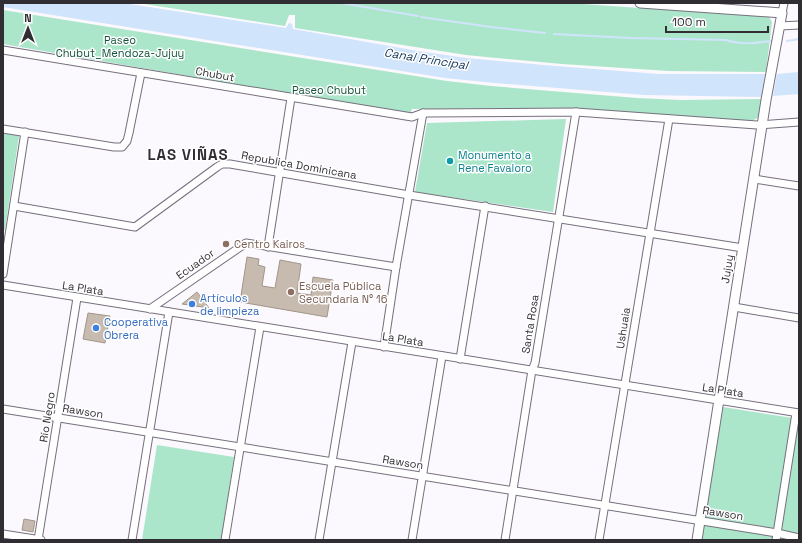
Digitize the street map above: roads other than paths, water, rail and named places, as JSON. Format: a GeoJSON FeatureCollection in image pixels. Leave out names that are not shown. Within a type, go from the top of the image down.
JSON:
{"type":"FeatureCollection","features":[{"type":"Feature","properties":{"kind":"main road"},"geometry":{"type":"LineString","coordinates":[[640,3],[782,13]]}},
{"type":"Feature","properties":{"kind":"main road","name":"Jujuy"},"geometry":{"type":"LineString","coordinates":[[697,540],[766,100],[782,13]]}},
{"type":"Feature","properties":{"kind":"street","name":"Jujuy"},"geometry":{"type":"LineString","coordinates":[[782,13],[784,3]]}},
{"type":"Feature","properties":{"kind":"street"},"geometry":{"type":"LineString","coordinates":[[780,26],[799,25]]}},
{"type":"Feature","properties":{"kind":"street","name":"Chubut"},"geometry":{"type":"LineString","coordinates":[[3,50],[412,117],[423,113],[576,112],[763,124],[799,122]]}},
{"type":"Feature","properties":{"kind":"street"},"geometry":{"type":"LineString","coordinates":[[3,129],[122,147],[127,141],[141,72]]}},
{"type":"Feature","properties":{"kind":"street"},"geometry":{"type":"LineString","coordinates":[[268,247],[291,98]]}},
{"type":"Feature","properties":{"kind":"street","name":"Santa Rosa"},"geometry":{"type":"LineString","coordinates":[[505,540],[576,112]]}},
{"type":"Feature","properties":{"kind":"street"},"geometry":{"type":"LineString","coordinates":[[384,347],[396,267],[423,113]]}},
{"type":"Feature","properties":{"kind":"street","name":"Ushuaia"},"geometry":{"type":"LineString","coordinates":[[599,540],[669,119]]}},
{"type":"Feature","properties":{"kind":"street"},"geometry":{"type":"LineString","coordinates":[[3,274],[6,234],[14,206],[25,132]]}},
{"type":"Feature","properties":{"kind":"street","name":"Republica Dominicana"},"geometry":{"type":"LineString","coordinates":[[14,206],[134,227],[217,166],[222,164],[280,172],[409,195],[743,248]]}},
{"type":"Feature","properties":{"kind":"street"},"geometry":{"type":"LineString","coordinates":[[754,179],[799,186]]}},
{"type":"Feature","properties":{"kind":"street"},"geometry":{"type":"LineString","coordinates":[[460,359],[485,206]]}},
{"type":"Feature","properties":{"kind":"street","name":"Ecuador"},"geometry":{"type":"LineString","coordinates":[[150,309],[246,243],[396,267]]}},
{"type":"Feature","properties":{"kind":"street","name":"La Plata"},"geometry":{"type":"LineString","coordinates":[[3,286],[798,413]]}},
{"type":"Feature","properties":{"kind":"street","name":"Río Negro"},"geometry":{"type":"LineString","coordinates":[[38,540],[77,298]]}},
{"type":"Feature","properties":{"kind":"street"},"geometry":{"type":"LineString","coordinates":[[734,307],[799,318]]}},
{"type":"Feature","properties":{"kind":"street"},"geometry":{"type":"LineString","coordinates":[[132,540],[169,312]]}},
{"type":"Feature","properties":{"kind":"street"},"geometry":{"type":"LineString","coordinates":[[225,540],[260,327]]}},
{"type":"Feature","properties":{"kind":"street"},"geometry":{"type":"LineString","coordinates":[[318,540],[352,342]]}},
{"type":"Feature","properties":{"kind":"street"},"geometry":{"type":"LineString","coordinates":[[412,540],[442,356]]}},
{"type":"Feature","properties":{"kind":"street","name":"Rawson"},"geometry":{"type":"LineString","coordinates":[[3,409],[605,505],[700,521],[776,536],[799,538]]}},
{"type":"Feature","properties":{"kind":"street"},"geometry":{"type":"LineString","coordinates":[[776,536],[798,413]]}},
{"type":"Feature","properties":{"kind":"street"},"geometry":{"type":"LineString","coordinates":[[3,534],[41,540]]}},
{"type":"Feature","properties":{"kind":"water","name":"Canal Principal"},"geometry":{"type":"Polygon","coordinates":[[[3,3],[123,3],[286,28],[289,23],[292,24],[293,29],[466,58],[659,74],[765,74],[761,97],[644,95],[495,83],[445,78],[3,7],[3,3]]]}},
{"type":"Feature","properties":{"kind":"water"},"geometry":{"type":"Polygon","coordinates":[[[799,72],[799,94],[773,96],[777,74],[799,72]]]}},
{"type":"Feature","properties":{"kind":"waterway"},"geometry":{"type":"LineString","coordinates":[[341,3],[418,16]]}},
{"type":"Feature","properties":{"kind":"waterway"},"geometry":{"type":"LineString","coordinates":[[421,17],[545,33]]}},
{"type":"Feature","properties":{"kind":"waterway"},"geometry":{"type":"LineString","coordinates":[[554,34],[630,38],[726,40],[742,43],[771,41]]}},
{"type":"Feature","properties":{"kind":"waterway"},"geometry":{"type":"LineString","coordinates":[[787,41],[799,39]]}},
{"type":"Feature","properties":{"kind":"place","name":"Monumento a Rene Favaloro"},"geometry":{"type":"Point","coordinates":[450,161]}},
{"type":"Feature","properties":{"kind":"place","name":"Centro Kairos"},"geometry":{"type":"Point","coordinates":[226,244]}},
{"type":"Feature","properties":{"kind":"place","name":"Escuela Pública Secundaria N° 16"},"geometry":{"type":"Point","coordinates":[291,292]}},
{"type":"Feature","properties":{"kind":"place","name":"Artículos de limpieza"},"geometry":{"type":"Point","coordinates":[192,304]}},
{"type":"Feature","properties":{"kind":"place","name":"Cooperativa Obrera"},"geometry":{"type":"Point","coordinates":[96,328]}},
{"type":"Feature","properties":{"kind":"district","name":"LAS VIÑAS"},"geometry":{"type":"Point","coordinates":[188,155]}},
{"type":"Feature","properties":{"kind":"park label","name":"Paseo Chubut_Mendoza-Jujuy"},"geometry":{"type":"Point","coordinates":[120,46]}},
{"type":"Feature","properties":{"kind":"park label","name":"Paseo Chubut"},"geometry":{"type":"Point","coordinates":[329,90]}}]}
